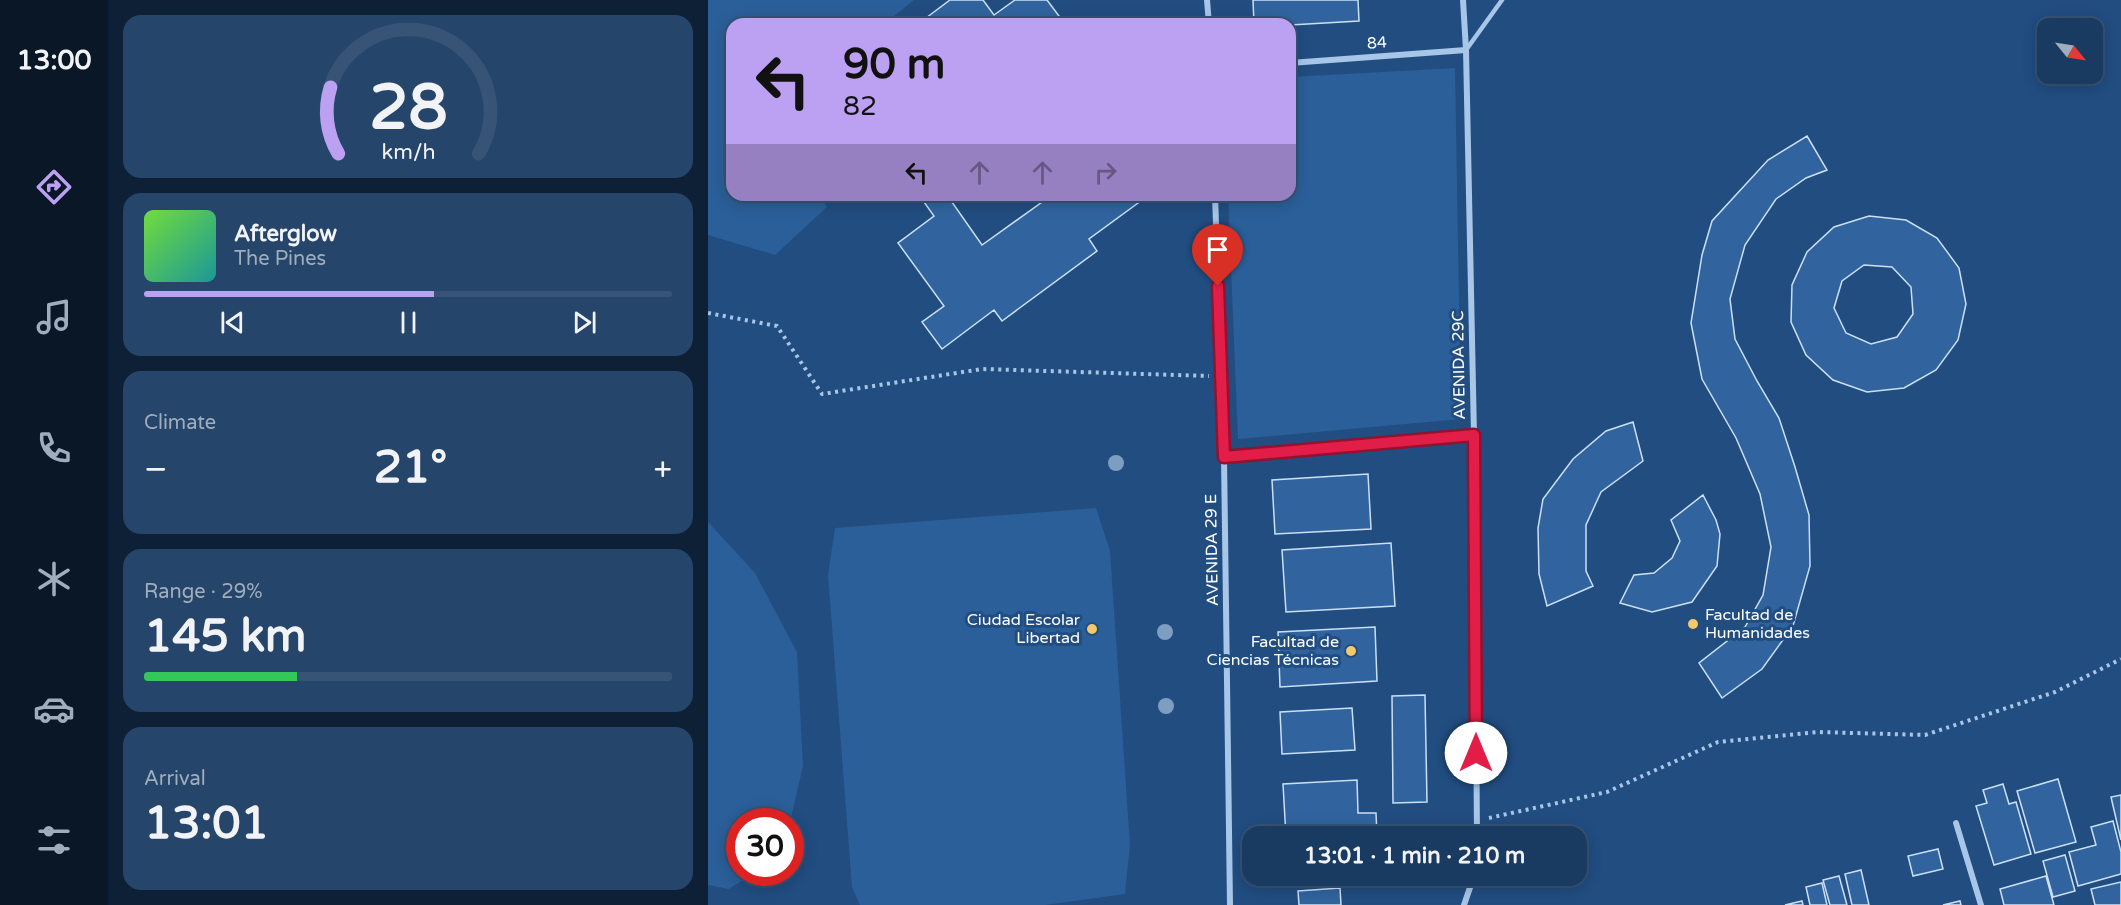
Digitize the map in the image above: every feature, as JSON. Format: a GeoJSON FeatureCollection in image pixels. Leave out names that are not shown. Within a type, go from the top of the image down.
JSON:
{"type":"FeatureCollection","features":[{"type":"Feature","properties":{"kind":"street"},"geometry":{"type":"LineString","coordinates":[[1207,0],[1208,18]]}},
{"type":"Feature","properties":{"kind":"street","name":"AVENIDA 29C"},"geometry":{"type":"LineString","coordinates":[[1462,0],[1466,50],[1474,435],[1477,826]]}},
{"type":"Feature","properties":{"kind":"street","name":"84"},"geometry":{"type":"LineString","coordinates":[[1296,63],[1466,50]]}},
{"type":"Feature","properties":{"kind":"street","name":"AVENIDA 29 E"},"geometry":{"type":"LineString","coordinates":[[1215,201],[1224,457],[1230,905]]}},
{"type":"Feature","properties":{"kind":"street"},"geometry":{"type":"LineString","coordinates":[[1224,457],[1474,435]]}},
{"type":"Feature","properties":{"kind":"street"},"geometry":{"type":"LineString","coordinates":[[1956,823],[1981,905]]}},
{"type":"Feature","properties":{"kind":"street"},"geometry":{"type":"LineString","coordinates":[[1464,905],[1471,886]]}},
{"type":"Feature","properties":{"kind":"lane"},"geometry":{"type":"LineString","coordinates":[[1466,50],[1502,0]]}},
{"type":"Feature","properties":{"kind":"path"},"geometry":{"type":"LineString","coordinates":[[708,314],[777,326],[822,394],[982,369],[1222,377]]}},
{"type":"Feature","properties":{"kind":"path"},"geometry":{"type":"LineString","coordinates":[[1477,821],[1607,792],[1718,742],[1818,732],[1925,735],[2055,692],[2121,659]]}},
{"type":"Feature","properties":{"kind":"shaded area"},"geometry":{"type":"Polygon","coordinates":[[[708,0],[914,0],[892,18],[726,18],[726,201],[823,201],[827,207],[775,255],[708,235],[708,0]]]}},
{"type":"Feature","properties":{"kind":"shaded area"},"geometry":{"type":"Polygon","coordinates":[[[1455,68],[1461,419],[1238,439],[1228,201],[1296,201],[1296,77],[1455,68]]]}},
{"type":"Feature","properties":{"kind":"shaded area"},"geometry":{"type":"Polygon","coordinates":[[[1096,508],[1110,551],[1130,845],[1125,894],[1045,905],[860,905],[852,887],[828,575],[835,528],[1096,508]]]}},
{"type":"Feature","properties":{"kind":"shaded area"},"geometry":{"type":"Polygon","coordinates":[[[708,522],[755,573],[797,652],[803,766],[793,808],[726,808],[726,886],[734,886],[729,889],[708,885],[708,522]]]}},
{"type":"Feature","properties":{"kind":"building"},"geometry":{"type":"Polygon","coordinates":[[[950,0],[983,0],[994,15],[1015,0],[1047,0],[1060,18],[926,18],[950,0]]]}},
{"type":"Feature","properties":{"kind":"building"},"geometry":{"type":"Polygon","coordinates":[[[1253,0],[1358,0],[1359,21],[1296,25],[1296,18],[1254,18],[1253,0]]]}},
{"type":"Feature","properties":{"kind":"building"},"geometry":{"type":"Polygon","coordinates":[[[1807,136],[1827,170],[1806,178],[1776,199],[1745,245],[1730,299],[1735,339],[1779,418],[1795,467],[1809,515],[1810,566],[1793,626],[1762,669],[1722,698],[1699,663],[1745,627],[1763,595],[1771,547],[1760,494],[1736,438],[1702,379],[1691,323],[1702,255],[1712,221],[1768,160],[1807,136]]]}},
{"type":"Feature","properties":{"kind":"building"},"geometry":{"type":"Polygon","coordinates":[[[923,201],[951,201],[982,245],[1044,201],[1141,201],[1089,239],[1097,251],[1002,321],[994,310],[942,349],[922,322],[944,306],[898,243],[934,216],[923,201]]]}},
{"type":"Feature","properties":{"kind":"building"},"geometry":{"type":"Polygon","coordinates":[[[1869,216],[1906,220],[1937,238],[1959,268],[1966,304],[1958,340],[1936,370],[1904,388],[1867,392],[1833,380],[1806,355],[1791,322],[1792,285],[1807,252],[1834,227],[1869,216]],[[1864,265],[1842,281],[1834,308],[1846,333],[1871,344],[1897,337],[1913,314],[1911,287],[1892,267],[1864,265]]]}},
{"type":"Feature","properties":{"kind":"building"},"geometry":{"type":"Polygon","coordinates":[[[1633,422],[1643,461],[1601,492],[1586,525],[1586,571],[1593,586],[1547,606],[1539,574],[1538,528],[1543,499],[1573,459],[1606,431],[1633,422]]]}},
{"type":"Feature","properties":{"kind":"building"},"geometry":{"type":"Polygon","coordinates":[[[1368,474],[1371,529],[1275,534],[1272,480],[1368,474]]]}},
{"type":"Feature","properties":{"kind":"building"},"geometry":{"type":"Polygon","coordinates":[[[1703,495],[1716,520],[1720,534],[1717,566],[1692,602],[1652,612],[1620,603],[1634,575],[1654,573],[1672,558],[1680,541],[1671,520],[1703,495]]]}},
{"type":"Feature","properties":{"kind":"building"},"geometry":{"type":"Polygon","coordinates":[[[1391,543],[1395,606],[1286,612],[1282,550],[1391,543]]]}},
{"type":"Feature","properties":{"kind":"building"},"geometry":{"type":"Polygon","coordinates":[[[1375,627],[1377,681],[1280,687],[1278,632],[1375,627]]]}},
{"type":"Feature","properties":{"kind":"building"},"geometry":{"type":"Polygon","coordinates":[[[1425,695],[1427,802],[1393,803],[1392,696],[1425,695]]]}},
{"type":"Feature","properties":{"kind":"building"},"geometry":{"type":"Polygon","coordinates":[[[1352,708],[1355,750],[1282,754],[1280,712],[1352,708]]]}},
{"type":"Feature","properties":{"kind":"building"},"geometry":{"type":"Polygon","coordinates":[[[2058,779],[2076,842],[2035,853],[2017,791],[2058,779]]]}},
{"type":"Feature","properties":{"kind":"building"},"geometry":{"type":"Polygon","coordinates":[[[1357,780],[1358,813],[1376,813],[1377,826],[1285,826],[1283,784],[1357,780]]]}},
{"type":"Feature","properties":{"kind":"building"},"geometry":{"type":"Polygon","coordinates":[[[2003,784],[2009,804],[2016,802],[2031,854],[1994,865],[1976,806],[1987,803],[1983,790],[2003,784]]]}},
{"type":"Feature","properties":{"kind":"building"},"geometry":{"type":"Polygon","coordinates":[[[2121,795],[2121,840],[2111,797],[2121,795]]]}},
{"type":"Feature","properties":{"kind":"building"},"geometry":{"type":"Polygon","coordinates":[[[2113,821],[2121,852],[2121,874],[2078,886],[2069,852],[2096,845],[2091,827],[2113,821]]]}},
{"type":"Feature","properties":{"kind":"building"},"geometry":{"type":"Polygon","coordinates":[[[1938,849],[1943,869],[1913,876],[1908,856],[1938,849]]]}},
{"type":"Feature","properties":{"kind":"building"},"geometry":{"type":"Polygon","coordinates":[[[2065,855],[2075,891],[2053,897],[2043,861],[2065,855]]]}},
{"type":"Feature","properties":{"kind":"building"},"geometry":{"type":"Polygon","coordinates":[[[1861,870],[1869,905],[1852,905],[1845,874],[1861,870]]]}},
{"type":"Feature","properties":{"kind":"building"},"geometry":{"type":"Polygon","coordinates":[[[1839,876],[1847,905],[1830,905],[1823,880],[1839,876]]]}},
{"type":"Feature","properties":{"kind":"building"},"geometry":{"type":"Polygon","coordinates":[[[2046,876],[2054,905],[2004,905],[2000,889],[2046,876]]]}},
{"type":"Feature","properties":{"kind":"building"},"geometry":{"type":"Polygon","coordinates":[[[2121,882],[2121,905],[2095,905],[2091,889],[2121,882]]]}},
{"type":"Feature","properties":{"kind":"building"},"geometry":{"type":"Polygon","coordinates":[[[1822,883],[1827,905],[1810,905],[1806,887],[1822,883]]]}},
{"type":"Feature","properties":{"kind":"building"},"geometry":{"type":"Polygon","coordinates":[[[1340,888],[1341,905],[1299,905],[1298,891],[1340,888]]]}},
{"type":"Feature","properties":{"kind":"building"},"geometry":{"type":"Polygon","coordinates":[[[1802,901],[1803,905],[1785,905],[1802,901]]]}},
{"type":"Feature","properties":{"kind":"building"},"geometry":{"type":"Polygon","coordinates":[[[1960,901],[1961,905],[1943,905],[1960,901]]]}},
{"type":"Feature","properties":{"kind":"place","name":"Facultad de Humanidades"},"geometry":{"type":"Point","coordinates":[1693,624]}},
{"type":"Feature","properties":{"kind":"place","name":"Ciudad Escolar Libertad"},"geometry":{"type":"Point","coordinates":[1092,629]}},
{"type":"Feature","properties":{"kind":"place","name":"Facultad de Ciencias Técnicas"},"geometry":{"type":"Point","coordinates":[1351,651]}},
{"type":"Feature","properties":{"kind":"route"},"geometry":{"type":"LineString","coordinates":[[1218,286],[1224,457],[1474,435],[1476,753]]}}]}
